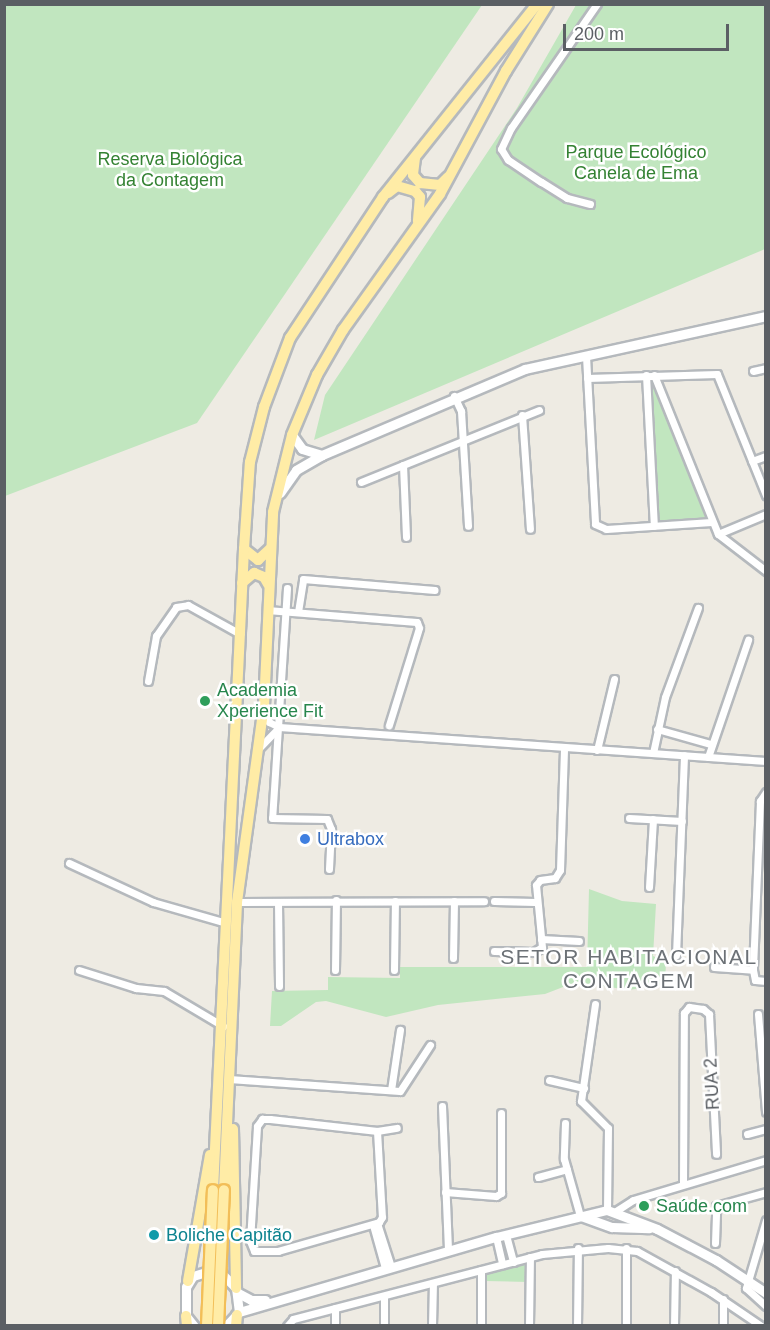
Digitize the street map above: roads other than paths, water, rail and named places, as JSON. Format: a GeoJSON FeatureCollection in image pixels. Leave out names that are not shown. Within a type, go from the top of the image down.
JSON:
{"type":"FeatureCollection","features":[{"type":"Feature","properties":{"kind":"main road"},"geometry":{"type":"LineString","coordinates":[[218,1326],[218,1126],[242,583],[250,462],[276,370],[309,307],[383,197],[537,4]]}},
{"type":"Feature","properties":{"kind":"main road"},"geometry":{"type":"LineString","coordinates":[[207,1326],[229,1082],[237,902],[264,706],[270,549],[276,501],[292,435],[317,375],[343,330],[453,172],[506,70],[548,4]]}},
{"type":"Feature","properties":{"kind":"main road"},"geometry":{"type":"LineString","coordinates":[[417,152],[413,175],[420,183],[440,185],[453,172]]}},
{"type":"Feature","properties":{"kind":"main road"},"geometry":{"type":"LineString","coordinates":[[383,197],[397,186],[415,191],[421,209],[416,226]]}},
{"type":"Feature","properties":{"kind":"main road"},"geometry":{"type":"LineString","coordinates":[[276,501],[296,470],[322,455],[454,396],[525,369],[765,316]]}},
{"type":"Feature","properties":{"kind":"main road"},"geometry":{"type":"LineString","coordinates":[[292,435],[305,452],[322,455]]}},
{"type":"Feature","properties":{"kind":"main road"},"geometry":{"type":"LineString","coordinates":[[244,549],[254,560],[264,558],[270,549]]}},
{"type":"Feature","properties":{"kind":"main road"},"geometry":{"type":"LineString","coordinates":[[242,583],[254,573],[264,577],[268,585]]}},
{"type":"Feature","properties":{"kind":"main road"},"geometry":{"type":"LineString","coordinates":[[229,1082],[233,1096],[237,1317]]}},
{"type":"Feature","properties":{"kind":"main road"},"geometry":{"type":"LineString","coordinates":[[194,1326],[186,1321],[188,1281],[218,1126]]}},
{"type":"Feature","properties":{"kind":"main road"},"geometry":{"type":"LineString","coordinates":[[604,1225],[600,1218],[609,1211]]}},
{"type":"Feature","properties":{"kind":"main road"},"geometry":{"type":"LineString","coordinates":[[226,1326],[237,1317],[282,1298],[496,1237],[609,1211],[627,1215],[657,1228],[765,1293]]}},
{"type":"Feature","properties":{"kind":"main road"},"geometry":{"type":"LineString","coordinates":[[624,1227],[627,1215]]}},
{"type":"Feature","properties":{"kind":"main road"},"geometry":{"type":"LineString","coordinates":[[580,1216],[604,1225],[657,1228]]}},
{"type":"Feature","properties":{"kind":"main road"},"geometry":{"type":"LineString","coordinates":[[188,1281],[206,1272],[222,1274],[237,1290],[254,1301],[282,1298]]}},
{"type":"Feature","properties":{"kind":"street"},"geometry":{"type":"LineString","coordinates":[[590,204],[567,198],[541,182],[508,160],[501,148],[597,4]]}},
{"type":"Feature","properties":{"kind":"street"},"geometry":{"type":"LineString","coordinates":[[586,356],[595,524],[606,529],[712,522]]}},
{"type":"Feature","properties":{"kind":"street"},"geometry":{"type":"LineString","coordinates":[[753,371],[765,368]]}},
{"type":"Feature","properties":{"kind":"street"},"geometry":{"type":"LineString","coordinates":[[587,378],[712,372],[719,376],[765,495]]}},
{"type":"Feature","properties":{"kind":"street"},"geometry":{"type":"LineString","coordinates":[[650,375],[718,534],[765,571]]}},
{"type":"Feature","properties":{"kind":"street"},"geometry":{"type":"LineString","coordinates":[[650,375],[654,526]]}},
{"type":"Feature","properties":{"kind":"street"},"geometry":{"type":"LineString","coordinates":[[454,396],[461,411],[468,526]]}},
{"type":"Feature","properties":{"kind":"street"},"geometry":{"type":"LineString","coordinates":[[361,482],[539,410]]}},
{"type":"Feature","properties":{"kind":"street"},"geometry":{"type":"LineString","coordinates":[[522,415],[530,529]]}},
{"type":"Feature","properties":{"kind":"street"},"geometry":{"type":"LineString","coordinates":[[752,461],[765,456]]}},
{"type":"Feature","properties":{"kind":"street"},"geometry":{"type":"LineString","coordinates":[[403,465],[406,537]]}},
{"type":"Feature","properties":{"kind":"street"},"geometry":{"type":"LineString","coordinates":[[718,534],[765,514]]}},
{"type":"Feature","properties":{"kind":"street"},"geometry":{"type":"LineString","coordinates":[[298,612],[303,579],[435,590]]}},
{"type":"Feature","properties":{"kind":"street"},"geometry":{"type":"LineString","coordinates":[[287,588],[272,818],[327,819],[331,829],[329,869]]}},
{"type":"Feature","properties":{"kind":"street"},"geometry":{"type":"LineString","coordinates":[[148,681],[156,636],[176,607],[188,605],[240,634]]}},
{"type":"Feature","properties":{"kind":"street"},"geometry":{"type":"LineString","coordinates":[[653,753],[657,729],[698,608]]}},
{"type":"Feature","properties":{"kind":"street"},"geometry":{"type":"LineString","coordinates":[[267,610],[417,622],[419,628],[389,725]]}},
{"type":"Feature","properties":{"kind":"street"},"geometry":{"type":"LineString","coordinates":[[708,757],[748,640]]}},
{"type":"Feature","properties":{"kind":"street"},"geometry":{"type":"LineString","coordinates":[[597,750],[614,680]]}},
{"type":"Feature","properties":{"kind":"street"},"geometry":{"type":"LineString","coordinates":[[264,706],[269,722],[279,728],[765,761]]}},
{"type":"Feature","properties":{"kind":"street"},"geometry":{"type":"LineString","coordinates":[[259,748],[279,728]]}},
{"type":"Feature","properties":{"kind":"street"},"geometry":{"type":"LineString","coordinates":[[657,729],[711,744]]}},
{"type":"Feature","properties":{"kind":"street"},"geometry":{"type":"LineString","coordinates":[[494,951],[539,951],[541,939],[535,902],[538,882],[555,878],[560,870],[564,748]]}},
{"type":"Feature","properties":{"kind":"street"},"geometry":{"type":"LineString","coordinates":[[676,955],[684,755]]}},
{"type":"Feature","properties":{"kind":"street"},"geometry":{"type":"LineString","coordinates":[[765,792],[760,801],[753,970],[755,980],[765,981]]}},
{"type":"Feature","properties":{"kind":"street"},"geometry":{"type":"LineString","coordinates":[[629,818],[682,821]]}},
{"type":"Feature","properties":{"kind":"street"},"geometry":{"type":"LineString","coordinates":[[649,887],[653,819]]}},
{"type":"Feature","properties":{"kind":"street"},"geometry":{"type":"LineString","coordinates":[[69,863],[153,902],[226,923]]}},
{"type":"Feature","properties":{"kind":"street"},"geometry":{"type":"LineString","coordinates":[[335,970],[336,900]]}},
{"type":"Feature","properties":{"kind":"street"},"geometry":{"type":"LineString","coordinates":[[394,970],[395,901]]}},
{"type":"Feature","properties":{"kind":"street"},"geometry":{"type":"LineString","coordinates":[[453,958],[454,901]]}},
{"type":"Feature","properties":{"kind":"street"},"geometry":{"type":"LineString","coordinates":[[237,902],[484,901]]}},
{"type":"Feature","properties":{"kind":"street"},"geometry":{"type":"LineString","coordinates":[[494,901],[535,902]]}},
{"type":"Feature","properties":{"kind":"street"},"geometry":{"type":"LineString","coordinates":[[278,902],[279,986]]}},
{"type":"Feature","properties":{"kind":"street"},"geometry":{"type":"LineString","coordinates":[[541,939],[579,941]]}},
{"type":"Feature","properties":{"kind":"street"},"geometry":{"type":"LineString","coordinates":[[714,967],[753,970]]}},
{"type":"Feature","properties":{"kind":"street"},"geometry":{"type":"LineString","coordinates":[[79,970],[136,988],[164,991],[223,1026]]}},
{"type":"Feature","properties":{"kind":"street"},"geometry":{"type":"LineString","coordinates":[[596,1004],[582,1104],[608,1128],[609,1211],[627,1202],[683,1184],[765,1161]]}},
{"type":"Feature","properties":{"kind":"street","name":"RUA 2"},"geometry":{"type":"LineString","coordinates":[[683,1184],[684,1013],[692,1007],[709,1014],[716,1154]]}},
{"type":"Feature","properties":{"kind":"street"},"geometry":{"type":"LineString","coordinates":[[758,1014],[765,1112]]}},
{"type":"Feature","properties":{"kind":"street"},"geometry":{"type":"LineString","coordinates":[[391,1090],[400,1030]]}},
{"type":"Feature","properties":{"kind":"street"},"geometry":{"type":"LineString","coordinates":[[229,1082],[400,1091],[407,1086],[430,1045]]}},
{"type":"Feature","properties":{"kind":"street"},"geometry":{"type":"LineString","coordinates":[[549,1080],[584,1088]]}},
{"type":"Feature","properties":{"kind":"street"},"geometry":{"type":"LineString","coordinates":[[442,1106],[447,1251]]}},
{"type":"Feature","properties":{"kind":"street"},"geometry":{"type":"LineString","coordinates":[[445,1192],[496,1196],[501,1193],[501,1113]]}},
{"type":"Feature","properties":{"kind":"street"},"geometry":{"type":"LineString","coordinates":[[377,1131],[382,1217],[375,1224],[272,1252],[258,1252],[249,1241],[259,1121],[270,1119],[377,1131],[397,1128]]}},
{"type":"Feature","properties":{"kind":"street"},"geometry":{"type":"LineString","coordinates":[[565,1124],[567,1169],[580,1216]]}},
{"type":"Feature","properties":{"kind":"street"},"geometry":{"type":"LineString","coordinates":[[747,1134],[765,1129]]}},
{"type":"Feature","properties":{"kind":"street"},"geometry":{"type":"LineString","coordinates":[[538,1177],[567,1169]]}},
{"type":"Feature","properties":{"kind":"street"},"geometry":{"type":"LineString","coordinates":[[715,1243],[716,1206],[765,1192]]}},
{"type":"Feature","properties":{"kind":"street"},"geometry":{"type":"LineString","coordinates":[[627,1202],[627,1215]]}},
{"type":"Feature","properties":{"kind":"street"},"geometry":{"type":"LineString","coordinates":[[765,1220],[763,1239],[748,1281],[747,1291],[765,1306]]}},
{"type":"Feature","properties":{"kind":"street"},"geometry":{"type":"LineString","coordinates":[[375,1224],[388,1268]]}},
{"type":"Feature","properties":{"kind":"street"},"geometry":{"type":"LineString","coordinates":[[506,1235],[513,1262]]}},
{"type":"Feature","properties":{"kind":"street"},"geometry":{"type":"LineString","coordinates":[[496,1237],[502,1264]]}},
{"type":"Feature","properties":{"kind":"street"},"geometry":{"type":"LineString","coordinates":[[577,1326],[578,1248]]}},
{"type":"Feature","properties":{"kind":"street"},"geometry":{"type":"LineString","coordinates":[[287,1326],[293,1319],[530,1257],[578,1248],[626,1248],[675,1271],[723,1299],[761,1326]]}},
{"type":"Feature","properties":{"kind":"street"},"geometry":{"type":"LineString","coordinates":[[626,1248],[626,1326]]}},
{"type":"Feature","properties":{"kind":"street"},"geometry":{"type":"LineString","coordinates":[[529,1326],[530,1257]]}},
{"type":"Feature","properties":{"kind":"street"},"geometry":{"type":"LineString","coordinates":[[481,1270],[481,1326]]}},
{"type":"Feature","properties":{"kind":"street"},"geometry":{"type":"LineString","coordinates":[[674,1326],[675,1271]]}},
{"type":"Feature","properties":{"kind":"street"},"geometry":{"type":"LineString","coordinates":[[432,1326],[433,1283]]}},
{"type":"Feature","properties":{"kind":"street"},"geometry":{"type":"LineString","coordinates":[[384,1296],[384,1326]]}},
{"type":"Feature","properties":{"kind":"street"},"geometry":{"type":"LineString","coordinates":[[723,1299],[723,1326]]}},
{"type":"Feature","properties":{"kind":"street"},"geometry":{"type":"LineString","coordinates":[[335,1308],[335,1326]]}},
{"type":"Feature","properties":{"kind":"place","name":"Academia Xperience Fit"},"geometry":{"type":"Point","coordinates":[205,701]}},
{"type":"Feature","properties":{"kind":"place","name":"Ultrabox"},"geometry":{"type":"Point","coordinates":[305,839]}},
{"type":"Feature","properties":{"kind":"place","name":"Saúde.com"},"geometry":{"type":"Point","coordinates":[644,1206]}},
{"type":"Feature","properties":{"kind":"place","name":"Boliche Capitão"},"geometry":{"type":"Point","coordinates":[154,1235]}},
{"type":"Feature","properties":{"kind":"district","name":"SETOR HABITACIONAL CONTAGEM"},"geometry":{"type":"Point","coordinates":[629,969]}},
{"type":"Feature","properties":{"kind":"park label","name":"Parque Ecológico Canela de Ema"},"geometry":{"type":"Point","coordinates":[636,163]}},
{"type":"Feature","properties":{"kind":"park label","name":"Reserva Biológica da Contagem"},"geometry":{"type":"Point","coordinates":[170,170]}}]}
